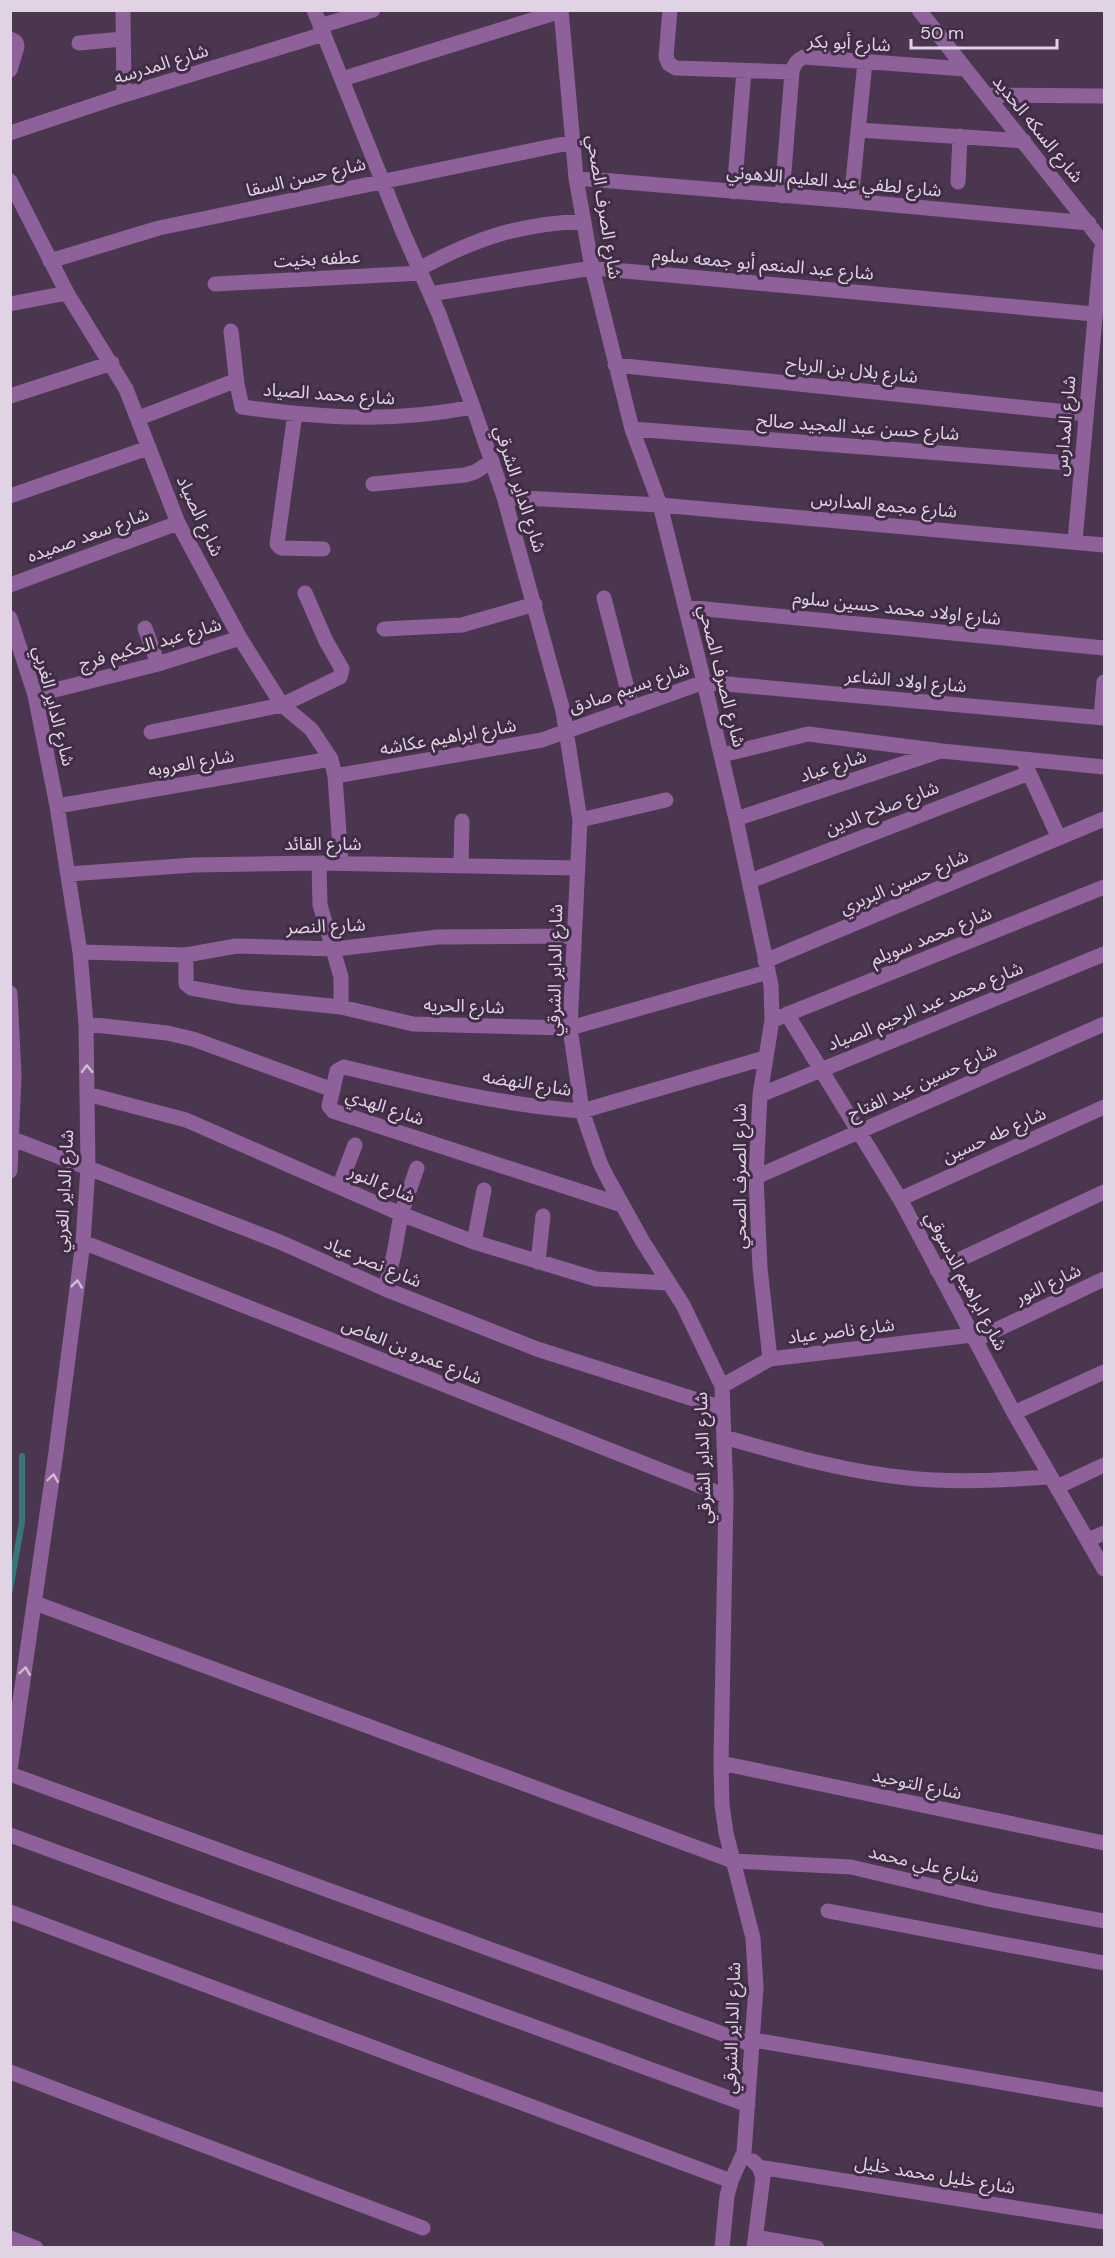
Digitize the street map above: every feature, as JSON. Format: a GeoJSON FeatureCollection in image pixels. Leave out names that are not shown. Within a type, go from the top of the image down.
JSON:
{"type":"FeatureCollection","features":[{"type":"Feature","properties":{"kind":"street"},"geometry":{"type":"LineString","coordinates":[[123,10],[124,95]]}},
{"type":"Feature","properties":{"kind":"street","name":"شارع الداير الشرقي"},"geometry":{"type":"LineString","coordinates":[[314,10],[430,294],[492,461],[535,604],[566,731],[580,820],[570,1028],[582,1111],[600,1163],[668,1283],[683,1305],[722,1386],[726,1496],[722,1805],[733,1861],[753,1938],[756,1980],[754,2043],[744,2152],[731,2181],[726,2204],[722,2247]]}},
{"type":"Feature","properties":{"kind":"street","name":"شارع المدرسه"},"geometry":{"type":"LineString","coordinates":[[10,134],[322,30],[373,10]]}},
{"type":"Feature","properties":{"kind":"street"},"geometry":{"type":"LineString","coordinates":[[670,10],[666,57],[669,64],[676,68],[792,72]]}},
{"type":"Feature","properties":{"kind":"street","name":"شارع السكه الحديد"},"geometry":{"type":"LineString","coordinates":[[919,10],[1104,244]]}},
{"type":"Feature","properties":{"kind":"street"},"geometry":{"type":"LineString","coordinates":[[342,79],[561,11]]}},
{"type":"Feature","properties":{"kind":"street","name":"شارع الصرف الصحي"},"geometry":{"type":"LineString","coordinates":[[561,11],[576,178],[592,268],[632,429],[660,505],[722,755],[771,985],[772,1020],[760,1095],[756,1177],[760,1268],[770,1359]]}},
{"type":"Feature","properties":{"kind":"street"},"geometry":{"type":"LineString","coordinates":[[79,43],[123,39]]}},
{"type":"Feature","properties":{"kind":"street"},"geometry":{"type":"LineString","coordinates":[[10,70],[14,43]]}},
{"type":"Feature","properties":{"kind":"street","name":"شارع أبو بكر"},"geometry":{"type":"LineString","coordinates":[[782,196],[793,65],[804,57],[965,69]]}},
{"type":"Feature","properties":{"kind":"street"},"geometry":{"type":"LineString","coordinates":[[851,201],[865,62]]}},
{"type":"Feature","properties":{"kind":"street"},"geometry":{"type":"LineString","coordinates":[[734,192],[744,71]]}},
{"type":"Feature","properties":{"kind":"street"},"geometry":{"type":"LineString","coordinates":[[987,95],[1104,96]]}},
{"type":"Feature","properties":{"kind":"street"},"geometry":{"type":"LineString","coordinates":[[858,130],[1024,141]]}},
{"type":"Feature","properties":{"kind":"street"},"geometry":{"type":"LineString","coordinates":[[958,182],[960,136]]}},
{"type":"Feature","properties":{"kind":"street","name":"شارع حسن السقا"},"geometry":{"type":"LineString","coordinates":[[50,261],[159,228],[573,142]]}},
{"type":"Feature","properties":{"kind":"street","name":"شارع لطفي عبد العليم اللاهوني"},"geometry":{"type":"LineString","coordinates":[[576,178],[1089,223]]}},
{"type":"Feature","properties":{"kind":"street","name":"شارع الصياد"},"geometry":{"type":"LineString","coordinates":[[10,182],[67,293],[126,389],[178,523],[240,638],[282,705],[311,729],[331,759],[335,776],[341,863]]}},
{"type":"Feature","properties":{"kind":"street"},"geometry":{"type":"LineString","coordinates":[[420,271],[449,252],[482,238],[549,223],[584,221]]}},
{"type":"Feature","properties":{"kind":"street","name":"شارع المدارس"},"geometry":{"type":"LineString","coordinates":[[1075,542],[1094,314],[1101,251],[1104,244]]}},
{"type":"Feature","properties":{"kind":"street","name":"شارع عبد المنعم أبو جمعه سلوم"},"geometry":{"type":"LineString","coordinates":[[430,294],[592,268],[1094,314]]}},
{"type":"Feature","properties":{"kind":"street","name":"عطفه بخيت"},"geometry":{"type":"LineString","coordinates":[[215,284],[420,271]]}},
{"type":"Feature","properties":{"kind":"street"},"geometry":{"type":"LineString","coordinates":[[10,304],[67,293]]}},
{"type":"Feature","properties":{"kind":"street","name":"شارع محمد الصياد"},"geometry":{"type":"LineString","coordinates":[[231,331],[242,407],[343,418],[402,418],[473,407]]}},
{"type":"Feature","properties":{"kind":"street"},"geometry":{"type":"LineString","coordinates":[[10,396],[111,363]]}},
{"type":"Feature","properties":{"kind":"street","name":"شارع بلال بن الرباح"},"geometry":{"type":"LineString","coordinates":[[615,365],[1086,414]]}},
{"type":"Feature","properties":{"kind":"street","name":"شارع محمد الصياد"},"geometry":{"type":"LineString","coordinates":[[139,418],[232,382],[237,384]]}},
{"type":"Feature","properties":{"kind":"street"},"geometry":{"type":"LineString","coordinates":[[296,413],[277,544],[281,548],[323,549]]}},
{"type":"Feature","properties":{"kind":"street","name":"شارع حسن عبد المجيد صالح"},"geometry":{"type":"LineString","coordinates":[[632,429],[1082,464]]}},
{"type":"Feature","properties":{"kind":"street"},"geometry":{"type":"LineString","coordinates":[[10,496],[148,448]]}},
{"type":"Feature","properties":{"kind":"street"},"geometry":{"type":"LineString","coordinates":[[374,484],[465,475],[475,472],[492,461]]}},
{"type":"Feature","properties":{"kind":"street","name":"شارع مجمع المدارس"},"geometry":{"type":"LineString","coordinates":[[504,497],[660,505],[1104,545]]}},
{"type":"Feature","properties":{"kind":"street","name":"شارع سعد صميده"},"geometry":{"type":"LineString","coordinates":[[10,585],[178,523]]}},
{"type":"Feature","properties":{"kind":"street"},"geometry":{"type":"LineString","coordinates":[[152,732],[282,705],[342,674],[342,669],[326,641],[305,593]]}},
{"type":"Feature","properties":{"kind":"street"},"geometry":{"type":"LineString","coordinates":[[604,598],[632,708]]}},
{"type":"Feature","properties":{"kind":"street"},"geometry":{"type":"LineString","coordinates":[[384,629],[462,625],[535,604]]}},
{"type":"Feature","properties":{"kind":"street","name":"شارع اولاد محمد حسين سلوم"},"geometry":{"type":"LineString","coordinates":[[685,607],[1104,648]]}},
{"type":"Feature","properties":{"kind":"street","name":"شارع الداير الغربي"},"geometry":{"type":"LineString","coordinates":[[10,618],[36,695],[69,874],[80,952],[86,1024],[88,1168],[83,1242],[10,1772]]}},
{"type":"Feature","properties":{"kind":"street"},"geometry":{"type":"LineString","coordinates":[[145,628],[158,664]]}},
{"type":"Feature","properties":{"kind":"street","name":"شارع عبد الحكيم فرج"},"geometry":{"type":"LineString","coordinates":[[36,695],[158,664],[240,638]]}},
{"type":"Feature","properties":{"kind":"street","name":"شارع بسيم صادق"},"geometry":{"type":"LineString","coordinates":[[566,731],[704,682]]}},
{"type":"Feature","properties":{"kind":"street","name":"شارع اولاد الشاعر"},"geometry":{"type":"LineString","coordinates":[[704,682],[1103,718]]}},
{"type":"Feature","properties":{"kind":"street"},"geometry":{"type":"LineString","coordinates":[[1103,718],[1104,682]]}},
{"type":"Feature","properties":{"kind":"street","name":"شارع ابراهيم عكاشه"},"geometry":{"type":"LineString","coordinates":[[335,776],[542,740],[566,731]]}},
{"type":"Feature","properties":{"kind":"street"},"geometry":{"type":"LineString","coordinates":[[722,755],[808,734],[942,751],[1026,765],[1104,767]]}},
{"type":"Feature","properties":{"kind":"street","name":"شارع عباد"},"geometry":{"type":"LineString","coordinates":[[736,819],[942,751]]}},
{"type":"Feature","properties":{"kind":"street","name":"شارع العروبه"},"geometry":{"type":"LineString","coordinates":[[57,806],[331,759]]}},
{"type":"Feature","properties":{"kind":"street"},"geometry":{"type":"LineString","coordinates":[[1026,765],[1059,838]]}},
{"type":"Feature","properties":{"kind":"street","name":"شارع صلاح الدين"},"geometry":{"type":"LineString","coordinates":[[750,881],[1026,765]]}},
{"type":"Feature","properties":{"kind":"street"},"geometry":{"type":"LineString","coordinates":[[580,820],[666,800]]}},
{"type":"Feature","properties":{"kind":"street","name":"شارع حسين البربري"},"geometry":{"type":"LineString","coordinates":[[766,967],[1104,819]]}},
{"type":"Feature","properties":{"kind":"street"},"geometry":{"type":"LineString","coordinates":[[461,865],[462,821]]}},
{"type":"Feature","properties":{"kind":"street"},"geometry":{"type":"LineString","coordinates":[[319,863],[320,905],[335,949],[342,986],[341,1007]]}},
{"type":"Feature","properties":{"kind":"street","name":"شارع القائد"},"geometry":{"type":"LineString","coordinates":[[69,874],[193,865],[319,863],[578,868]]}},
{"type":"Feature","properties":{"kind":"street","name":"شارع محمد سويلم"},"geometry":{"type":"LineString","coordinates":[[772,1020],[1104,887]]}},
{"type":"Feature","properties":{"kind":"street","name":"شارع النصر"},"geometry":{"type":"LineString","coordinates":[[80,952],[186,955],[236,946],[335,949],[438,937],[574,936]]}},
{"type":"Feature","properties":{"kind":"street","name":"شارع محمد عبد الرحيم الصياد"},"geometry":{"type":"LineString","coordinates":[[760,1095],[1104,954]]}},
{"type":"Feature","properties":{"kind":"street","name":"شارع الحريه"},"geometry":{"type":"LineString","coordinates":[[186,955],[186,984],[191,988],[241,997],[341,1007],[413,1024],[570,1028],[766,967]]}},
{"type":"Feature","properties":{"kind":"street"},"geometry":{"type":"LineString","coordinates":[[10,993],[14,1076],[10,1171]]}},
{"type":"Feature","properties":{"kind":"street","name":"شارع ابراهيم الدسوقي"},"geometry":{"type":"LineString","coordinates":[[787,1014],[900,1199],[1014,1413],[1104,1569]]}},
{"type":"Feature","properties":{"kind":"street","name":"شارع الهدي"},"geometry":{"type":"LineString","coordinates":[[86,1024],[180,1035],[206,1043],[333,1090],[329,1106],[333,1111],[622,1204]]}},
{"type":"Feature","properties":{"kind":"street","name":"شارع حسين عبد الفتاح"},"geometry":{"type":"LineString","coordinates":[[756,1177],[1104,1024]]}},
{"type":"Feature","properties":{"kind":"street","name":"شارع النهضه"},"geometry":{"type":"LineString","coordinates":[[333,1090],[337,1071],[344,1067],[421,1086],[550,1109],[582,1111],[765,1058]]}},
{"type":"Feature","properties":{"kind":"street","name":"شارع النور"},"geometry":{"type":"LineString","coordinates":[[87,1094],[186,1120],[401,1214],[474,1242],[596,1279],[668,1283]]}},
{"type":"Feature","properties":{"kind":"street","name":"شارع طه حسين"},"geometry":{"type":"LineString","coordinates":[[900,1199],[1104,1107]]}},
{"type":"Feature","properties":{"kind":"street","name":"شارع نصر عياد"},"geometry":{"type":"LineString","coordinates":[[13,1139],[280,1242],[385,1289],[537,1349],[722,1408]]}},
{"type":"Feature","properties":{"kind":"street"},"geometry":{"type":"LineString","coordinates":[[339,1187],[355,1145]]}},
{"type":"Feature","properties":{"kind":"street"},"geometry":{"type":"LineString","coordinates":[[385,1289],[401,1214],[417,1168]]}},
{"type":"Feature","properties":{"kind":"street"},"geometry":{"type":"LineString","coordinates":[[474,1242],[484,1190]]}},
{"type":"Feature","properties":{"kind":"street"},"geometry":{"type":"LineString","coordinates":[[937,1270],[1104,1192]]}},
{"type":"Feature","properties":{"kind":"street"},"geometry":{"type":"LineString","coordinates":[[538,1262],[543,1216]]}},
{"type":"Feature","properties":{"kind":"street","name":"شارع عمرو بن العاص"},"geometry":{"type":"LineString","coordinates":[[83,1242],[726,1496]]}},
{"type":"Feature","properties":{"kind":"street","name":"شارع النور"},"geometry":{"type":"LineString","coordinates":[[973,1337],[1104,1279]]}},
{"type":"Feature","properties":{"kind":"street","name":"شارع ناصر عياد"},"geometry":{"type":"LineString","coordinates":[[722,1386],[770,1359],[973,1337]]}},
{"type":"Feature","properties":{"kind":"street"},"geometry":{"type":"LineString","coordinates":[[1014,1413],[1104,1372]]}},
{"type":"Feature","properties":{"kind":"street"},"geometry":{"type":"LineString","coordinates":[[724,1437],[839,1468],[909,1478],[1054,1482],[1104,1465]]}},
{"type":"Feature","properties":{"kind":"street"},"geometry":{"type":"LineString","coordinates":[[1088,1540],[1104,1533]]}},
{"type":"Feature","properties":{"kind":"street","name":"شارع علي محمد"},"geometry":{"type":"LineString","coordinates":[[35,1603],[733,1861],[850,1867],[992,1900],[1104,1921]]}},
{"type":"Feature","properties":{"kind":"street","name":"شارع التوحيد"},"geometry":{"type":"LineString","coordinates":[[721,1763],[1104,1843]]}},
{"type":"Feature","properties":{"kind":"street"},"geometry":{"type":"LineString","coordinates":[[10,1772],[754,2043],[1104,2100]]}},
{"type":"Feature","properties":{"kind":"street"},"geometry":{"type":"LineString","coordinates":[[10,1835],[748,2105]]}},
{"type":"Feature","properties":{"kind":"street"},"geometry":{"type":"LineString","coordinates":[[828,1911],[1104,1963]]}},
{"type":"Feature","properties":{"kind":"street"},"geometry":{"type":"LineString","coordinates":[[10,1912],[731,2181]]}},
{"type":"Feature","properties":{"kind":"street"},"geometry":{"type":"LineString","coordinates":[[10,2072],[423,2228]]}},
{"type":"Feature","properties":{"kind":"street"},"geometry":{"type":"LineString","coordinates":[[744,2152],[759,2167],[763,2183],[755,2242],[817,2247]]}},
{"type":"Feature","properties":{"kind":"street","name":"شارع خليل محمد خليل"},"geometry":{"type":"LineString","coordinates":[[759,2167],[1104,2222]]}},
{"type":"Feature","properties":{"kind":"street"},"geometry":{"type":"LineString","coordinates":[[10,2238],[36,2247]]}},
{"type":"Feature","properties":{"kind":"waterway"},"geometry":{"type":"LineString","coordinates":[[10,1590],[22,1522],[22,1456]]}}]}
